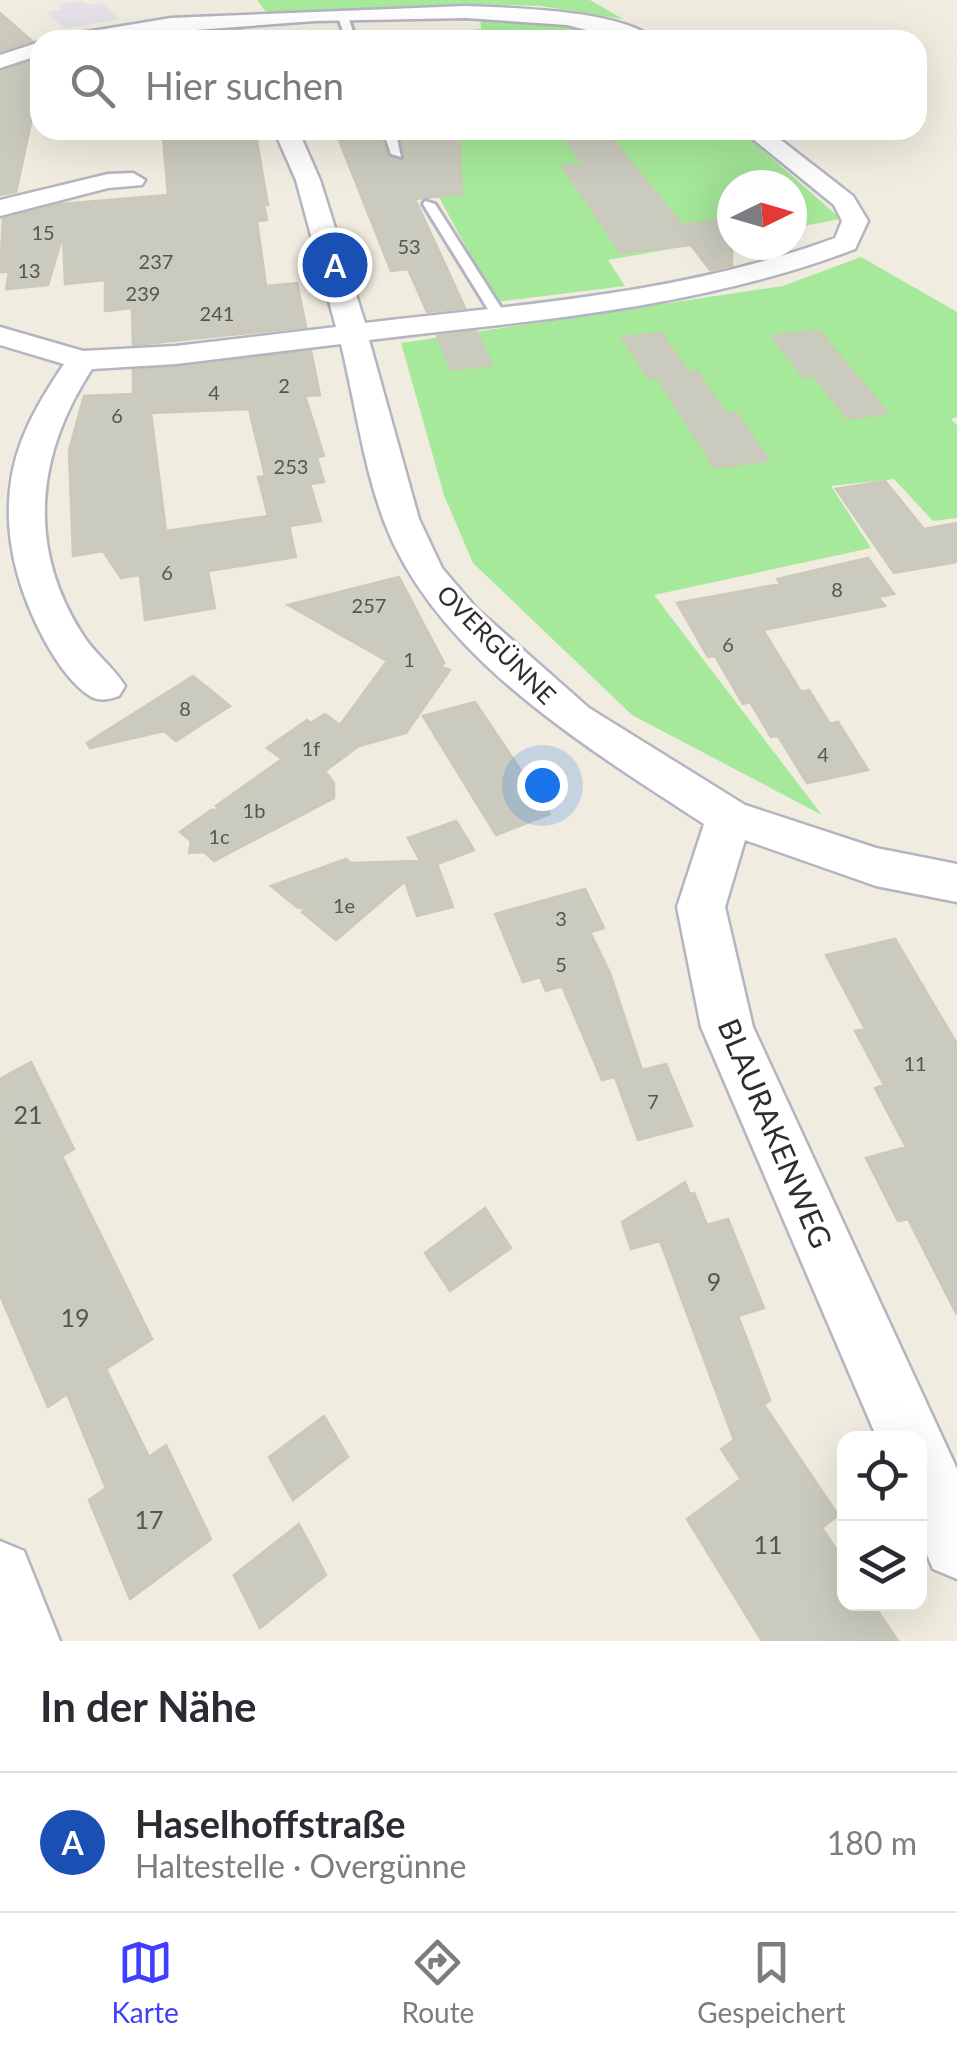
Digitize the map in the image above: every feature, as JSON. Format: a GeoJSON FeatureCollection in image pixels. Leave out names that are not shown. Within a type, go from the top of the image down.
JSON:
{"type":"FeatureCollection","features":[{"type":"Feature","properties":{"kind":"street"},"geometry":{"type":"LineString","coordinates":[[239,0],[252,30]]}},
{"type":"Feature","properties":{"kind":"street"},"geometry":{"type":"LineString","coordinates":[[126,30],[461,9],[545,12],[604,22],[619,30]]}},
{"type":"Feature","properties":{"kind":"street"},"geometry":{"type":"LineString","coordinates":[[0,62],[30,52]]}},
{"type":"Feature","properties":{"kind":"street","name":"OVERGÜNNE"},"geometry":{"type":"LineString","coordinates":[[290,140],[308,180],[354,331],[401,520],[426,572],[463,618],[574,719],[728,817],[876,866],[957,882]]}},
{"type":"Feature","properties":{"kind":"street"},"geometry":{"type":"LineString","coordinates":[[0,336],[82,360],[176,355],[700,288],[777,269],[846,242],[855,221],[844,201],[767,140]]}},
{"type":"Feature","properties":{"kind":"street"},"geometry":{"type":"LineString","coordinates":[[0,208],[108,181],[133,180]]}},
{"type":"Feature","properties":{"kind":"street"},"geometry":{"type":"LineString","coordinates":[[82,360],[40,429],[29,466],[28,545],[48,608],[70,648],[105,686]]}},
{"type":"Feature","properties":{"kind":"street","name":"BLAURAKENWEG"},"geometry":{"type":"LineString","coordinates":[[728,817],[701,907],[727,1027],[906,1431]]}},
{"type":"Feature","properties":{"kind":"street"},"geometry":{"type":"LineString","coordinates":[[927,1478],[957,1545]]}},
{"type":"Feature","properties":{"kind":"street"},"geometry":{"type":"LineString","coordinates":[[0,1575],[24,1641]]}},
{"type":"Feature","properties":{"kind":"lane"},"geometry":{"type":"LineString","coordinates":[[342,14],[348,30]]}},
{"type":"Feature","properties":{"kind":"lane"},"geometry":{"type":"LineString","coordinates":[[392,140],[397,154]]}},
{"type":"Feature","properties":{"kind":"lane"},"geometry":{"type":"LineString","coordinates":[[428,204],[498,314]]}},
{"type":"Feature","properties":{"kind":"shaded area"},"geometry":{"type":"Polygon","coordinates":[[[83,1],[88,5],[103,3],[120,19],[64,29],[47,12],[62,9],[58,4],[83,1]]]}},
{"type":"Feature","properties":{"kind":"green space"},"geometry":{"type":"Polygon","coordinates":[[[257,0],[590,0],[623,19],[541,6],[466,4],[267,13],[257,0]]]}},
{"type":"Feature","properties":{"kind":"green space"},"geometry":{"type":"Polygon","coordinates":[[[480,15],[556,21],[590,30],[473,30],[481,29],[480,15]]]}},
{"type":"Feature","properties":{"kind":"green space"},"geometry":{"type":"Polygon","coordinates":[[[425,140],[751,140],[785,170],[717,170],[717,241],[608,260],[625,286],[496,302],[417,157],[425,140]]]}},
{"type":"Feature","properties":{"kind":"green space"},"geometry":{"type":"Polygon","coordinates":[[[807,189],[841,219],[807,225],[807,189]]]}},
{"type":"Feature","properties":{"kind":"green space"},"geometry":{"type":"Polygon","coordinates":[[[861,257],[957,312],[957,417],[951,419],[957,425],[957,518],[933,521],[894,479],[831,486],[871,548],[654,595],[822,815],[632,715],[473,563],[444,495],[401,343],[783,286],[861,257]]]}},
{"type":"Feature","properties":{"kind":"building"},"geometry":{"type":"Polygon","coordinates":[[[0,13],[30,42],[0,51],[0,13]]]}},
{"type":"Feature","properties":{"kind":"building"},"geometry":{"type":"Polygon","coordinates":[[[30,62],[30,127],[16,192],[0,195],[0,71],[30,62]]]}},
{"type":"Feature","properties":{"kind":"building"},"geometry":{"type":"Polygon","coordinates":[[[163,140],[257,140],[268,205],[264,205],[267,220],[257,221],[266,286],[297,283],[306,327],[133,345],[132,308],[105,311],[105,280],[65,284],[63,235],[48,285],[6,289],[9,272],[0,272],[3,219],[61,204],[168,195],[163,140]]]}},
{"type":"Feature","properties":{"kind":"building"},"geometry":{"type":"Polygon","coordinates":[[[339,140],[383,140],[387,155],[400,161],[405,156],[401,140],[459,140],[462,194],[415,199],[465,308],[427,312],[408,269],[391,271],[339,140]]]}},
{"type":"Feature","properties":{"kind":"building"},"geometry":{"type":"Polygon","coordinates":[[[565,140],[613,140],[682,225],[717,221],[717,260],[732,260],[732,265],[710,270],[691,245],[621,253],[562,166],[583,164],[565,140]]]}},
{"type":"Feature","properties":{"kind":"building"},"geometry":{"type":"Polygon","coordinates":[[[818,330],[888,413],[848,419],[813,375],[804,377],[772,336],[818,330]]]}},
{"type":"Feature","properties":{"kind":"building"},"geometry":{"type":"Polygon","coordinates":[[[476,331],[492,365],[451,370],[437,336],[476,331]]]}},
{"type":"Feature","properties":{"kind":"building"},"geometry":{"type":"Polygon","coordinates":[[[661,333],[688,372],[697,371],[726,414],[736,413],[769,460],[715,468],[657,377],[648,378],[622,337],[661,333]]]}},
{"type":"Feature","properties":{"kind":"building"},"geometry":{"type":"Polygon","coordinates":[[[311,351],[320,395],[305,396],[324,456],[317,457],[324,482],[310,484],[321,521],[289,526],[296,557],[208,571],[215,608],[145,620],[140,575],[121,578],[103,551],[73,556],[69,451],[84,396],[133,394],[133,370],[311,351]],[[249,409],[151,413],[166,531],[268,516],[258,477],[265,476],[249,409]]]}},
{"type":"Feature","properties":{"kind":"building"},"geometry":{"type":"Polygon","coordinates":[[[885,481],[924,529],[957,523],[957,562],[894,573],[836,489],[885,481]]]}},
{"type":"Feature","properties":{"kind":"building"},"geometry":{"type":"Polygon","coordinates":[[[868,558],[894,594],[878,597],[885,606],[763,630],[801,692],[809,690],[830,724],[838,722],[868,770],[807,783],[778,736],[771,737],[750,702],[743,704],[715,656],[708,657],[677,603],[780,584],[777,579],[868,558]]]}},
{"type":"Feature","properties":{"kind":"building"},"geometry":{"type":"Polygon","coordinates":[[[399,577],[444,663],[441,667],[450,670],[406,733],[359,746],[325,771],[334,783],[334,798],[214,861],[204,852],[189,853],[191,841],[180,832],[211,810],[220,810],[216,806],[282,759],[267,748],[307,720],[311,723],[325,714],[340,725],[387,661],[288,605],[399,577]]]}},
{"type":"Feature","properties":{"kind":"building"},"geometry":{"type":"Polygon","coordinates":[[[193,676],[230,706],[176,741],[164,731],[90,748],[87,743],[193,676]]]}},
{"type":"Feature","properties":{"kind":"building"},"geometry":{"type":"Polygon","coordinates":[[[475,702],[550,814],[496,835],[423,716],[475,702]]]}},
{"type":"Feature","properties":{"kind":"building"},"geometry":{"type":"Polygon","coordinates":[[[456,821],[474,850],[437,864],[453,907],[417,916],[405,881],[336,940],[302,912],[308,908],[298,908],[271,886],[346,859],[351,863],[420,861],[408,838],[456,821]]]}},
{"type":"Feature","properties":{"kind":"building"},"geometry":{"type":"Polygon","coordinates":[[[585,889],[604,928],[590,932],[610,973],[642,1070],[666,1064],[692,1126],[638,1140],[615,1077],[602,1080],[562,986],[546,991],[540,977],[523,982],[495,914],[585,889]]]}},
{"type":"Feature","properties":{"kind":"building"},"geometry":{"type":"Polygon","coordinates":[[[895,939],[957,1044],[957,1315],[908,1219],[898,1221],[866,1158],[906,1147],[875,1088],[884,1085],[855,1031],[865,1029],[826,955],[895,939]]]}},
{"type":"Feature","properties":{"kind":"building"},"geometry":{"type":"Polygon","coordinates":[[[31,1062],[74,1149],[62,1156],[152,1339],[106,1369],[149,1457],[166,1445],[211,1539],[130,1599],[89,1500],[106,1488],[67,1394],[48,1407],[0,1295],[0,1079],[31,1062]]]}},
{"type":"Feature","properties":{"kind":"building"},"geometry":{"type":"Polygon","coordinates":[[[685,1182],[690,1194],[694,1193],[707,1225],[728,1219],[764,1308],[738,1316],[770,1400],[764,1405],[837,1514],[822,1528],[837,1550],[837,1611],[878,1611],[898,1641],[762,1641],[687,1519],[741,1479],[721,1449],[734,1440],[660,1241],[631,1249],[622,1222],[685,1182]]]}},
{"type":"Feature","properties":{"kind":"building"},"geometry":{"type":"Polygon","coordinates":[[[485,1208],[511,1248],[450,1291],[425,1253],[485,1208]]]}},
{"type":"Feature","properties":{"kind":"building"},"geometry":{"type":"Polygon","coordinates":[[[324,1416],[348,1457],[293,1500],[269,1457],[324,1416]]]}},
{"type":"Feature","properties":{"kind":"building"},"geometry":{"type":"Polygon","coordinates":[[[299,1524],[326,1575],[260,1628],[234,1575],[299,1524]]]}},
{"type":"Feature","properties":{"kind":"place","name":"Haselhoffstraße"},"geometry":{"type":"Point","coordinates":[335,265]}}]}
